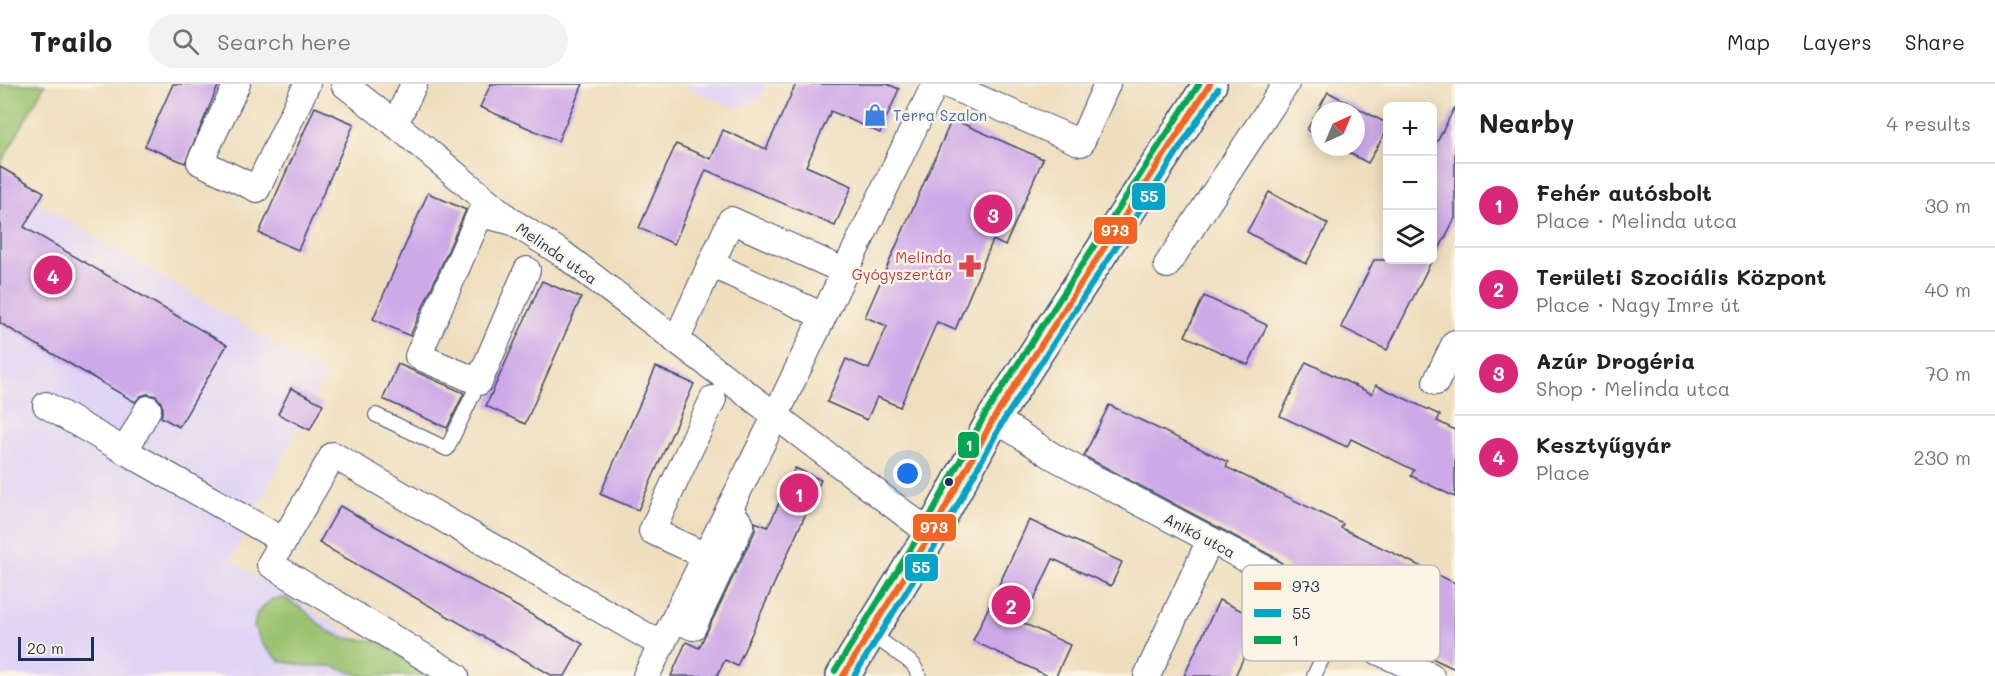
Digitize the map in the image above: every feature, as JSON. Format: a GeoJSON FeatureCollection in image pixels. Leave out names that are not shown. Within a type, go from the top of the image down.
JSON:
{"type":"FeatureCollection","features":[{"type":"Feature","properties":{"kind":"street"},"geometry":{"type":"LineString","coordinates":[[237,84],[200,162],[257,189],[307,84]]}},
{"type":"Feature","properties":{"kind":"street","name":"Melinda utca"},"geometry":{"type":"LineString","coordinates":[[345,84],[511,221],[562,254],[931,534]]}},
{"type":"Feature","properties":{"kind":"street"},"geometry":{"type":"LineString","coordinates":[[395,124],[414,84]]}},
{"type":"Feature","properties":{"kind":"street"},"geometry":{"type":"LineString","coordinates":[[646,676],[935,84]]}},
{"type":"Feature","properties":{"kind":"street"},"geometry":{"type":"LineString","coordinates":[[946,84],[1081,143],[1107,84]]}},
{"type":"Feature","properties":{"kind":"street"},"geometry":{"type":"LineString","coordinates":[[843,676],[931,534],[994,418],[1210,84]]}},
{"type":"Feature","properties":{"kind":"street"},"geometry":{"type":"LineString","coordinates":[[1167,265],[1286,84]]}},
{"type":"Feature","properties":{"kind":"street"},"geometry":{"type":"LineString","coordinates":[[511,221],[480,214],[418,356],[480,382],[527,270]]}},
{"type":"Feature","properties":{"kind":"street"},"geometry":{"type":"LineString","coordinates":[[676,341],[731,220],[844,271]]}},
{"type":"Feature","properties":{"kind":"street"},"geometry":{"type":"LineString","coordinates":[[711,264],[823,316]]}},
{"type":"Feature","properties":{"kind":"street"},"geometry":{"type":"LineString","coordinates":[[1436,382],[1455,343]]}},
{"type":"Feature","properties":{"kind":"street"},"geometry":{"type":"LineString","coordinates":[[706,556],[652,531],[713,399]]}},
{"type":"Feature","properties":{"kind":"street"},"geometry":{"type":"LineString","coordinates":[[46,405],[284,541]]}},
{"type":"Feature","properties":{"kind":"street"},"geometry":{"type":"LineString","coordinates":[[125,451],[148,409]]}},
{"type":"Feature","properties":{"kind":"street","name":"Anikó utca"},"geometry":{"type":"LineString","coordinates":[[994,418],[1053,457],[1258,565]]}},
{"type":"Feature","properties":{"kind":"street"},"geometry":{"type":"LineString","coordinates":[[456,676],[270,564],[333,455],[662,645]]}},
{"type":"Feature","properties":{"kind":"street"},"geometry":{"type":"LineString","coordinates":[[675,619],[693,627],[741,525],[729,508]]}},
{"type":"Feature","properties":{"kind":"street"},"geometry":{"type":"LineString","coordinates":[[1147,676],[1210,540]]}},
{"type":"Feature","properties":{"kind":"street","name":"Anikó utca"},"geometry":{"type":"LineString","coordinates":[[1398,661],[1431,676]]}},
{"type":"Feature","properties":{"kind":"lane"},"geometry":{"type":"LineString","coordinates":[[376,415],[447,449],[480,382]]}},
{"type":"Feature","properties":{"kind":"lane"},"geometry":{"type":"LineString","coordinates":[[870,633],[914,664],[919,676]]}},
{"type":"Feature","properties":{"kind":"lane"},"geometry":{"type":"LineString","coordinates":[[1314,676],[1321,661]]}},
{"type":"Feature","properties":{"kind":"shaded area"},"geometry":{"type":"Polygon","coordinates":[[[679,84],[767,84],[760,99],[735,108],[679,84]]]}},
{"type":"Feature","properties":{"kind":"shaded area"},"geometry":{"type":"Polygon","coordinates":[[[0,180],[326,374],[231,560],[418,676],[0,676],[0,180]]]}},
{"type":"Feature","properties":{"kind":"green space"},"geometry":{"type":"Polygon","coordinates":[[[0,84],[45,84],[0,165],[0,84]]]}},
{"type":"Feature","properties":{"kind":"green space"},"geometry":{"type":"Polygon","coordinates":[[[285,598],[304,610],[326,630],[344,638],[377,641],[427,673],[427,676],[363,676],[332,666],[307,666],[280,661],[263,645],[254,627],[257,613],[272,599],[285,598]]]}},
{"type":"Feature","properties":{"kind":"building"},"geometry":{"type":"Polygon","coordinates":[[[173,84],[219,84],[185,163],[145,146],[173,84]]]}},
{"type":"Feature","properties":{"kind":"building"},"geometry":{"type":"Polygon","coordinates":[[[491,84],[583,84],[558,141],[480,107],[491,84]]]}},
{"type":"Feature","properties":{"kind":"building"},"geometry":{"type":"Polygon","coordinates":[[[796,84],[887,84],[899,89],[880,133],[831,111],[806,166],[852,186],[835,226],[706,170],[674,244],[639,228],[676,144],[711,159],[723,130],[766,149],[796,84]]]}},
{"type":"Feature","properties":{"kind":"building"},"geometry":{"type":"Polygon","coordinates":[[[1328,92],[1347,102],[1322,102],[1328,92]]]}},
{"type":"Feature","properties":{"kind":"building"},"geometry":{"type":"Polygon","coordinates":[[[315,107],[354,124],[298,250],[259,233],[315,107]]]}},
{"type":"Feature","properties":{"kind":"building"},"geometry":{"type":"Polygon","coordinates":[[[1455,107],[1455,218],[1437,253],[1437,156],[1437,142],[1455,107]]]}},
{"type":"Feature","properties":{"kind":"building"},"geometry":{"type":"Polygon","coordinates":[[[1365,112],[1383,121],[1383,137],[1368,163],[1355,156],[1365,156],[1365,112]]]}},
{"type":"Feature","properties":{"kind":"building"},"geometry":{"type":"Polygon","coordinates":[[[952,119],[1043,159],[1005,246],[993,240],[955,330],[937,322],[900,407],[877,397],[867,420],[827,402],[846,359],[869,369],[887,326],[865,317],[952,119]]]}},
{"type":"Feature","properties":{"kind":"building"},"geometry":{"type":"Polygon","coordinates":[[[0,167],[44,192],[24,227],[227,345],[179,427],[161,417],[163,408],[156,396],[147,394],[135,402],[0,323],[0,167]]]}},
{"type":"Feature","properties":{"kind":"building"},"geometry":{"type":"Polygon","coordinates":[[[1269,192],[1328,224],[1306,264],[1247,232],[1269,192]]]}},
{"type":"Feature","properties":{"kind":"building"},"geometry":{"type":"Polygon","coordinates":[[[428,193],[466,210],[410,336],[373,319],[428,193]]]}},
{"type":"Feature","properties":{"kind":"building"},"geometry":{"type":"Polygon","coordinates":[[[1374,260],[1383,260],[1383,264],[1430,264],[1387,350],[1341,327],[1374,260]]]}},
{"type":"Feature","properties":{"kind":"building"},"geometry":{"type":"Polygon","coordinates":[[[542,281],[581,298],[525,424],[486,406],[542,281]]]}},
{"type":"Feature","properties":{"kind":"building"},"geometry":{"type":"Polygon","coordinates":[[[1204,296],[1267,325],[1248,365],[1185,336],[1204,296]]]}},
{"type":"Feature","properties":{"kind":"building"},"geometry":{"type":"Polygon","coordinates":[[[1306,362],[1372,394],[1376,385],[1440,415],[1437,421],[1455,430],[1455,497],[1411,476],[1414,470],[1351,439],[1347,447],[1280,416],[1306,362]]]}},
{"type":"Feature","properties":{"kind":"building"},"geometry":{"type":"Polygon","coordinates":[[[398,364],[464,393],[447,428],[383,399],[398,364]]]}},
{"type":"Feature","properties":{"kind":"building"},"geometry":{"type":"Polygon","coordinates":[[[656,367],[694,384],[638,510],[600,494],[656,367]]]}},
{"type":"Feature","properties":{"kind":"building"},"geometry":{"type":"Polygon","coordinates":[[[291,388],[323,404],[310,430],[278,414],[291,388]]]}},
{"type":"Feature","properties":{"kind":"building"},"geometry":{"type":"Polygon","coordinates":[[[1109,405],[1228,462],[1226,467],[1343,524],[1341,528],[1418,565],[1284,565],[1276,558],[1084,456],[1109,405]]]}},
{"type":"Feature","properties":{"kind":"building"},"geometry":{"type":"Polygon","coordinates":[[[795,468],[821,480],[737,666],[725,660],[717,676],[671,676],[686,642],[699,648],[755,531],[755,522],[768,527],[795,468]]]}},
{"type":"Feature","properties":{"kind":"building"},"geometry":{"type":"Polygon","coordinates":[[[340,506],[583,644],[565,676],[553,676],[319,543],[340,506]]]}},
{"type":"Feature","properties":{"kind":"building"},"geometry":{"type":"Polygon","coordinates":[[[1029,520],[1122,562],[1111,586],[1053,559],[1023,623],[1070,645],[1056,676],[1048,676],[973,641],[1029,520]]]}},
{"type":"Feature","properties":{"kind":"building"},"geometry":{"type":"Polygon","coordinates":[[[1440,576],[1455,583],[1455,669],[1438,661],[1440,661],[1440,576]]]}},
{"type":"Feature","properties":{"kind":"building"},"geometry":{"type":"Polygon","coordinates":[[[1219,600],[1242,611],[1242,661],[1235,676],[1184,676],[1219,600]]]}},
{"type":"Feature","properties":{"kind":"transit line","name":"1"},"geometry":{"type":"LineString","coordinates":[[835,671],[923,529],[986,413],[1199,84]]}},
{"type":"Feature","properties":{"kind":"transit line","name":"973"},"geometry":{"type":"LineString","coordinates":[[843,676],[931,534],[994,418],[1210,84]]}},
{"type":"Feature","properties":{"kind":"transit line","name":"55"},"geometry":{"type":"LineString","coordinates":[[854,676],[939,539],[1002,423],[1218,89]]}},
{"type":"Feature","properties":{"kind":"place","name":"Terra Szalon"},"geometry":{"type":"Point","coordinates":[875,115]}},
{"type":"Feature","properties":{"kind":"place","name":"Azúr Drogéria"},"geometry":{"type":"Point","coordinates":[993,214]}},
{"type":"Feature","properties":{"kind":"place","name":"Melinda Gyógyszertár"},"geometry":{"type":"Point","coordinates":[970,266]}},
{"type":"Feature","properties":{"kind":"place","name":"Kesztyűgyár"},"geometry":{"type":"Point","coordinates":[53,275]}},
{"type":"Feature","properties":{"kind":"place","name":"Fehér autósbolt"},"geometry":{"type":"Point","coordinates":[799,493]}},
{"type":"Feature","properties":{"kind":"place","name":"Területi Szociális Központ"},"geometry":{"type":"Point","coordinates":[1011,605]}}]}
